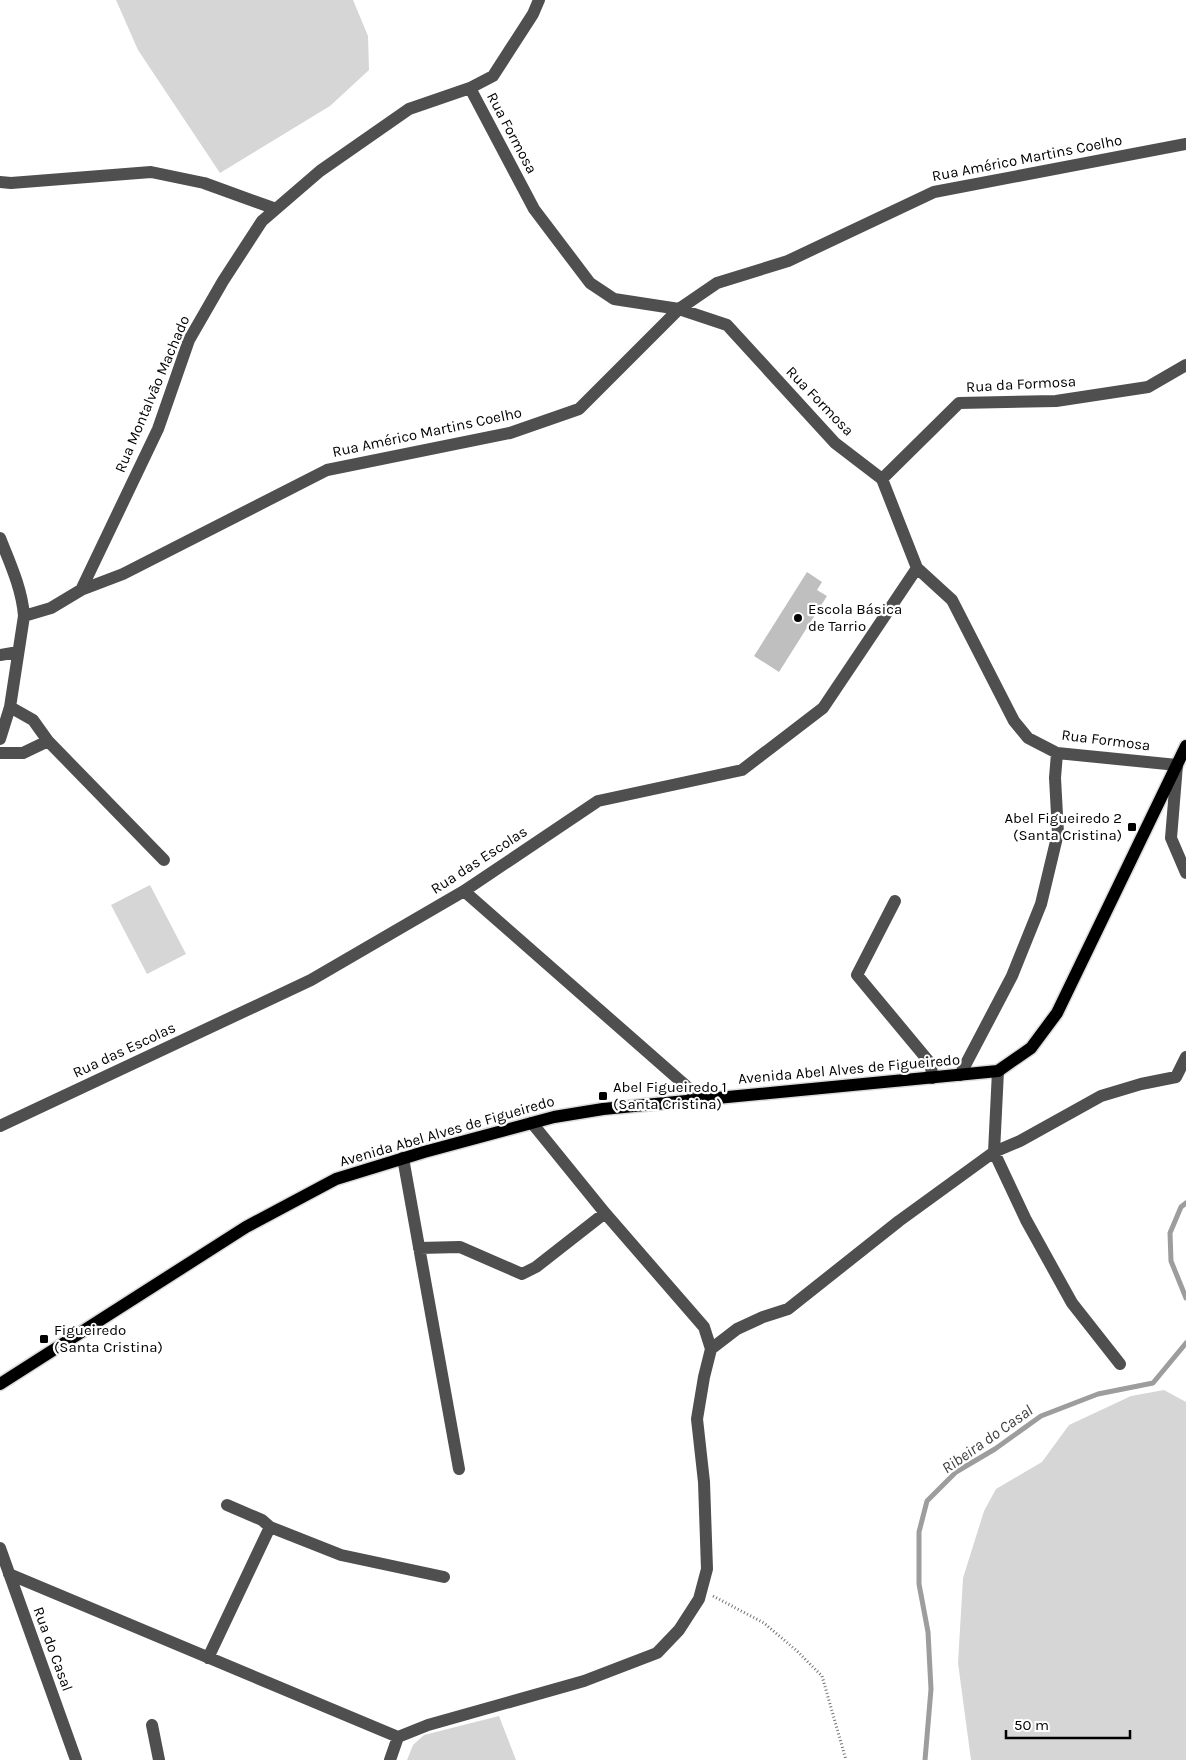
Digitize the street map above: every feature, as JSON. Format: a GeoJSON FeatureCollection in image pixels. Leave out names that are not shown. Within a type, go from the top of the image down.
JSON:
{"type":"FeatureCollection","features":[{"type":"Feature","properties":{"kind":"main road","name":"Avenida Abel Alves de Figueiredo"},"geometry":{"type":"LineString","coordinates":[[0,1384],[246,1227],[336,1180],[402,1158],[532,1123],[603,1109],[998,1071],[1031,1048],[1057,1013],[1186,746]]}},
{"type":"Feature","properties":{"kind":"street","name":"Rua Montalvão Machado"},"geometry":{"type":"LineString","coordinates":[[81,590],[158,428],[189,340],[223,281],[262,221],[320,171],[408,109],[470,88],[493,76],[539,0]]}},
{"type":"Feature","properties":{"kind":"street","name":"Rua Formosa"},"geometry":{"type":"LineString","coordinates":[[470,88],[534,209],[590,283],[614,299],[679,309],[727,325],[835,443],[882,479],[917,568],[952,600],[1014,721],[1028,738],[1057,752],[1177,765]]}},
{"type":"Feature","properties":{"kind":"street","name":"Rua Américo Martins Coelho"},"geometry":{"type":"LineString","coordinates":[[24,616],[51,608],[81,590],[123,574],[327,470],[510,433],[579,409],[679,309],[717,283],[788,261],[934,192],[1186,144]]}},
{"type":"Feature","properties":{"kind":"street"},"geometry":{"type":"LineString","coordinates":[[0,182],[11,183],[152,172],[204,183],[276,209]]}},
{"type":"Feature","properties":{"kind":"street","name":"Rua da Formosa"},"geometry":{"type":"LineString","coordinates":[[882,479],[959,403],[1056,401],[1148,387],[1186,365]]}},
{"type":"Feature","properties":{"kind":"street"},"geometry":{"type":"LineString","coordinates":[[0,538],[23,604],[24,616],[10,707],[0,739]]}},
{"type":"Feature","properties":{"kind":"street","name":"Rua das Escolas"},"geometry":{"type":"LineString","coordinates":[[0,1126],[311,980],[464,891],[598,801],[742,770],[823,708],[917,568]]}},
{"type":"Feature","properties":{"kind":"street"},"geometry":{"type":"LineString","coordinates":[[0,655],[18,652]]}},
{"type":"Feature","properties":{"kind":"street"},"geometry":{"type":"LineString","coordinates":[[10,707],[33,720],[48,741],[164,860]]}},
{"type":"Feature","properties":{"kind":"street"},"geometry":{"type":"LineString","coordinates":[[0,753],[23,753],[48,741]]}},
{"type":"Feature","properties":{"kind":"street"},"geometry":{"type":"LineString","coordinates":[[960,1075],[1012,976],[1041,904],[1058,833],[1055,778],[1057,752]]}},
{"type":"Feature","properties":{"kind":"street"},"geometry":{"type":"LineString","coordinates":[[1177,765],[1171,838],[1186,873]]}},
{"type":"Feature","properties":{"kind":"street"},"geometry":{"type":"LineString","coordinates":[[464,891],[701,1099]]}},
{"type":"Feature","properties":{"kind":"street"},"geometry":{"type":"LineString","coordinates":[[895,901],[857,975],[931,1064],[932,1078]]}},
{"type":"Feature","properties":{"kind":"street"},"geometry":{"type":"LineString","coordinates":[[711,1349],[737,1329],[763,1317],[788,1309],[899,1221],[994,1152],[1020,1141],[1101,1096],[1141,1084],[1176,1077],[1186,1057]]}},
{"type":"Feature","properties":{"kind":"street"},"geometry":{"type":"LineString","coordinates":[[998,1071],[994,1152],[1026,1220],[1072,1303],[1120,1364]]}},
{"type":"Feature","properties":{"kind":"street"},"geometry":{"type":"LineString","coordinates":[[9,1574],[398,1737],[428,1725],[584,1681],[657,1653],[679,1630],[699,1599],[707,1569],[704,1482],[697,1419],[711,1349],[704,1327],[605,1213],[532,1123]]}},
{"type":"Feature","properties":{"kind":"street"},"geometry":{"type":"LineString","coordinates":[[402,1158],[459,1469]]}},
{"type":"Feature","properties":{"kind":"street"},"geometry":{"type":"LineString","coordinates":[[419,1248],[460,1247],[522,1274],[536,1267],[605,1213]]}},
{"type":"Feature","properties":{"kind":"street"},"geometry":{"type":"LineString","coordinates":[[226,1505],[262,1520],[270,1527],[342,1555],[444,1577]]}},
{"type":"Feature","properties":{"kind":"street"},"geometry":{"type":"LineString","coordinates":[[208,1658],[270,1527]]}},
{"type":"Feature","properties":{"kind":"street","name":"Rua do Casal"},"geometry":{"type":"LineString","coordinates":[[0,1548],[76,1760]]}},
{"type":"Feature","properties":{"kind":"street"},"geometry":{"type":"LineString","coordinates":[[152,1725],[159,1760]]}},
{"type":"Feature","properties":{"kind":"street"},"geometry":{"type":"LineString","coordinates":[[390,1760],[398,1737]]}},
{"type":"Feature","properties":{"kind":"path"},"geometry":{"type":"LineString","coordinates":[[702,1589],[764,1622],[822,1676],[846,1760]]}},
{"type":"Feature","properties":{"kind":"shaded area"},"geometry":{"type":"Polygon","coordinates":[[[116,0],[353,0],[368,36],[369,70],[330,106],[220,173],[138,50],[116,0]]]}},
{"type":"Feature","properties":{"kind":"shaded area"},"geometry":{"type":"Polygon","coordinates":[[[150,885],[186,954],[147,974],[111,905],[150,885]]]}},
{"type":"Feature","properties":{"kind":"shaded area"},"geometry":{"type":"Polygon","coordinates":[[[1164,1390],[1186,1402],[1186,1760],[971,1760],[958,1663],[963,1578],[984,1511],[996,1489],[1042,1462],[1069,1425],[1131,1396],[1164,1390]]]}},
{"type":"Feature","properties":{"kind":"shaded area"},"geometry":{"type":"Polygon","coordinates":[[[499,1716],[516,1760],[407,1760],[413,1745],[424,1735],[499,1716]]]}},
{"type":"Feature","properties":{"kind":"building"},"geometry":{"type":"Polygon","coordinates":[[[807,572],[822,582],[817,590],[827,596],[779,672],[754,656],[807,572]]]}},
{"type":"Feature","properties":{"kind":"waterway","name":"Ribeira do Casal"},"geometry":{"type":"LineString","coordinates":[[1186,1203],[1181,1207],[1170,1233],[1171,1261],[1186,1298]]}},
{"type":"Feature","properties":{"kind":"waterway","name":"Ribeira do Casal"},"geometry":{"type":"LineString","coordinates":[[925,1760],[931,1689],[928,1632],[919,1584],[919,1532],[927,1501],[956,1472],[995,1449],[1041,1416],[1098,1394],[1153,1383],[1186,1343]]}},
{"type":"Feature","properties":{"kind":"place","name":"Escola Básica de Tarrio"},"geometry":{"type":"Point","coordinates":[798,618]}},
{"type":"Feature","properties":{"kind":"place","name":"Abel Figueiredo 2 (Santa Cristina)"},"geometry":{"type":"Point","coordinates":[1132,827]}},
{"type":"Feature","properties":{"kind":"place","name":"Abel Figueiredo 1 (Santa Cristina)"},"geometry":{"type":"Point","coordinates":[603,1096]}},
{"type":"Feature","properties":{"kind":"place","name":"Figueiredo (Santa Cristina)"},"geometry":{"type":"Point","coordinates":[44,1339]}}]}
